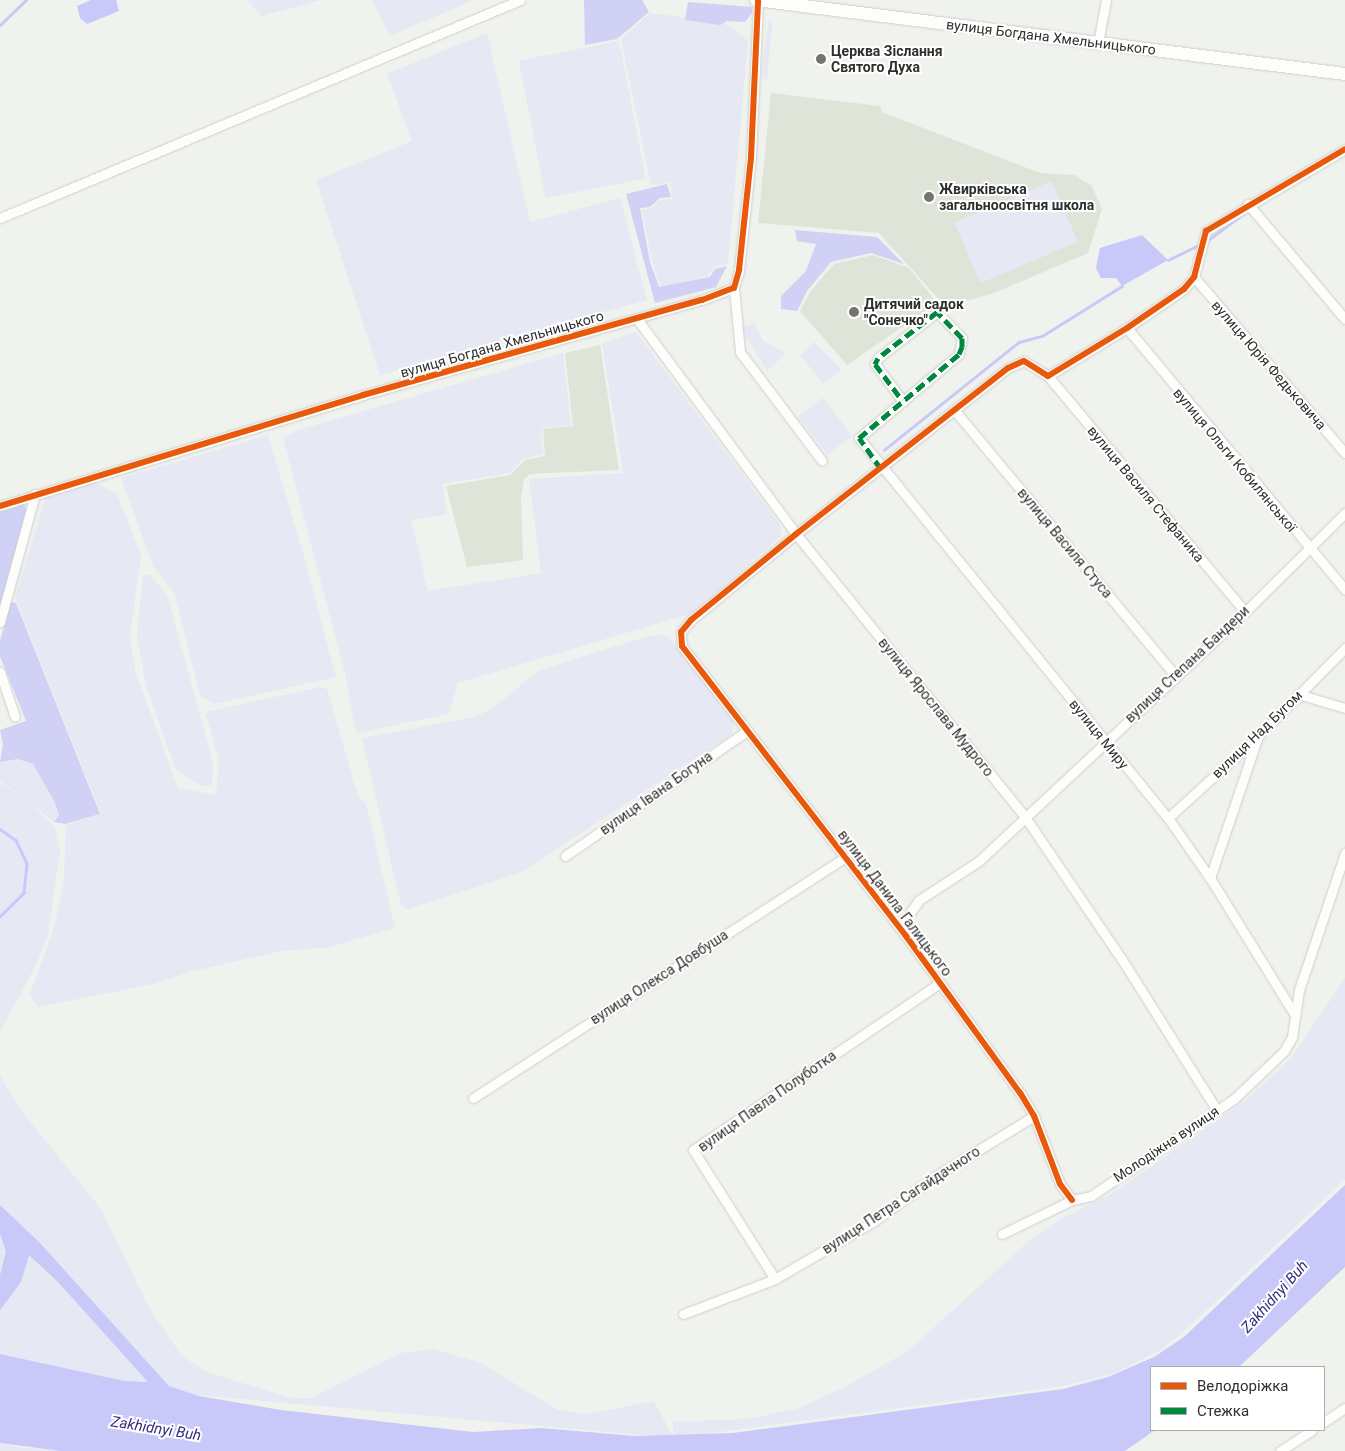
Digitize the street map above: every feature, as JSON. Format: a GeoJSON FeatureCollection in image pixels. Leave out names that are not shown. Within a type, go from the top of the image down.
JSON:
{"type":"FeatureCollection","features":[{"type":"Feature","properties":{"kind":"street"},"geometry":{"type":"LineString","coordinates":[[0,218],[520,0]]}},
{"type":"Feature","properties":{"kind":"street","name":"вулиця Богдана Хмельницького"},"geometry":{"type":"LineString","coordinates":[[0,506],[354,398],[637,319],[734,288],[739,270],[750,157],[757,0],[1345,74]]}},
{"type":"Feature","properties":{"kind":"street"},"geometry":{"type":"LineString","coordinates":[[1098,43],[1106,0]]}},
{"type":"Feature","properties":{"kind":"street"},"geometry":{"type":"LineString","coordinates":[[1048,376],[1127,328],[1184,289],[1194,276],[1206,231],[1248,204],[1345,148]]}},
{"type":"Feature","properties":{"kind":"street"},"geometry":{"type":"LineString","coordinates":[[1248,204],[1345,319]]}},
{"type":"Feature","properties":{"kind":"street","name":"вулиця Юрія Федьковича"},"geometry":{"type":"LineString","coordinates":[[1194,276],[1345,453]]}},
{"type":"Feature","properties":{"kind":"street"},"geometry":{"type":"LineString","coordinates":[[734,288],[740,352],[822,461]]}},
{"type":"Feature","properties":{"kind":"street"},"geometry":{"type":"LineString","coordinates":[[938,312],[962,338],[962,347],[959,354],[902,400],[879,374],[876,364],[878,358],[938,312]]}},
{"type":"Feature","properties":{"kind":"street","name":"вулиця Ярослава Мудрого"},"geometry":{"type":"LineString","coordinates":[[637,319],[796,534],[1025,817],[1121,958],[1216,1109]]}},
{"type":"Feature","properties":{"kind":"street","name":"вулиця Ольги Кобилянської"},"geometry":{"type":"LineString","coordinates":[[1127,328],[1345,590]]}},
{"type":"Feature","properties":{"kind":"street","name":"вулиця Василя Стефаника"},"geometry":{"type":"LineString","coordinates":[[681,632],[691,620],[796,534],[1016,364],[1024,361],[1034,364],[1048,376],[1245,612]]}},
{"type":"Feature","properties":{"kind":"street","name":"вулиця Миру"},"geometry":{"type":"LineString","coordinates":[[902,400],[859,438],[881,469],[1168,818],[1210,878],[1295,1015]]}},
{"type":"Feature","properties":{"kind":"street","name":"вулиця Василя Стуса"},"geometry":{"type":"LineString","coordinates":[[955,411],[1175,675]]}},
{"type":"Feature","properties":{"kind":"street"},"geometry":{"type":"LineString","coordinates":[[0,622],[35,494]]}},
{"type":"Feature","properties":{"kind":"street","name":"вулиця Степана Бандери"},"geometry":{"type":"LineString","coordinates":[[906,936],[905,920],[919,900],[978,861],[1175,675],[1245,612],[1310,550],[1345,513]]}},
{"type":"Feature","properties":{"kind":"street","name":"вулиця Данила Галицького"},"geometry":{"type":"LineString","coordinates":[[681,632],[682,646],[906,936],[1034,1116],[1060,1184],[1072,1200]]}},
{"type":"Feature","properties":{"kind":"street","name":"вулиця Над Бугом"},"geometry":{"type":"LineString","coordinates":[[1168,818],[1258,736],[1345,648]]}},
{"type":"Feature","properties":{"kind":"street"},"geometry":{"type":"LineString","coordinates":[[0,672],[15,717]]}},
{"type":"Feature","properties":{"kind":"street"},"geometry":{"type":"LineString","coordinates":[[1298,694],[1345,708]]}},
{"type":"Feature","properties":{"kind":"street","name":"вулиця Івана Богуна"},"geometry":{"type":"LineString","coordinates":[[565,856],[747,731]]}},
{"type":"Feature","properties":{"kind":"street"},"geometry":{"type":"LineString","coordinates":[[1210,878],[1258,736]]}},
{"type":"Feature","properties":{"kind":"street","name":"Молодіжна вулиця"},"geometry":{"type":"LineString","coordinates":[[1002,1234],[1072,1200],[1090,1196],[1216,1109],[1235,1098],[1284,1051],[1292,1038],[1299,990],[1345,852]]}},
{"type":"Feature","properties":{"kind":"street","name":"вулиця Олекса Довбуша"},"geometry":{"type":"LineString","coordinates":[[473,1098],[845,856]]}},
{"type":"Feature","properties":{"kind":"street","name":"вулиця Павла Полуботка"},"geometry":{"type":"LineString","coordinates":[[775,1279],[693,1150],[940,983]]}},
{"type":"Feature","properties":{"kind":"street","name":"вулиця Петра Сагайдачного"},"geometry":{"type":"LineString","coordinates":[[683,1314],[775,1279],[874,1221],[936,1176],[1034,1116]]}},
{"type":"Feature","properties":{"kind":"street"},"geometry":{"type":"LineString","coordinates":[[1325,1421],[1345,1408]]}},
{"type":"Feature","properties":{"kind":"street"},"geometry":{"type":"LineString","coordinates":[[1280,1451],[1310,1431]]}},
{"type":"Feature","properties":{"kind":"shaded area"},"geometry":{"type":"Polygon","coordinates":[[[247,0],[320,0],[262,16],[247,0]]]}},
{"type":"Feature","properties":{"kind":"shaded area"},"geometry":{"type":"Polygon","coordinates":[[[372,0],[474,0],[390,36],[372,0]]]}},
{"type":"Feature","properties":{"kind":"shaded area"},"geometry":{"type":"Polygon","coordinates":[[[584,0],[642,0],[649,12],[617,39],[585,45],[584,0]]]}},
{"type":"Feature","properties":{"kind":"shaded area"},"geometry":{"type":"Polygon","coordinates":[[[688,2],[752,7],[752,13],[745,22],[727,21],[720,25],[685,20],[688,2]]]}},
{"type":"Feature","properties":{"kind":"shaded area"},"geometry":{"type":"Polygon","coordinates":[[[650,13],[725,23],[748,40],[728,264],[714,267],[708,276],[667,286],[660,286],[652,261],[642,210],[652,208],[661,200],[672,199],[670,182],[651,185],[621,39],[650,13]]]}},
{"type":"Feature","properties":{"kind":"shaded area"},"geometry":{"type":"Polygon","coordinates":[[[769,21],[772,22],[767,81],[761,73],[769,21]]]}},
{"type":"Feature","properties":{"kind":"shaded area"},"geometry":{"type":"Polygon","coordinates":[[[487,33],[530,222],[620,198],[647,300],[380,375],[316,180],[412,141],[387,74],[487,33]]]}},
{"type":"Feature","properties":{"kind":"shaded area"},"geometry":{"type":"Polygon","coordinates":[[[619,41],[646,178],[546,198],[519,60],[619,41]]]}},
{"type":"Feature","properties":{"kind":"shaded area","name":"Жвирківська загальноосвітня школа"},"geometry":{"type":"Polygon","coordinates":[[[771,93],[880,106],[882,112],[1040,173],[1074,175],[1092,186],[1102,209],[1088,253],[994,293],[946,307],[879,233],[758,223],[771,93]]]}},
{"type":"Feature","properties":{"kind":"shaded area"},"geometry":{"type":"Polygon","coordinates":[[[1052,181],[1078,242],[980,283],[954,222],[1052,181]]]}},
{"type":"Feature","properties":{"kind":"shaded area"},"geometry":{"type":"Polygon","coordinates":[[[667,184],[671,197],[660,198],[650,207],[640,208],[650,262],[659,287],[710,277],[715,269],[727,266],[716,287],[655,303],[626,194],[667,184]]]}},
{"type":"Feature","properties":{"kind":"shaded area"},"geometry":{"type":"Polygon","coordinates":[[[795,230],[877,237],[904,264],[871,253],[831,262],[807,291],[797,311],[781,309],[781,296],[806,271],[816,244],[797,241],[795,230]]]}},
{"type":"Feature","properties":{"kind":"shaded area"},"geometry":{"type":"Polygon","coordinates":[[[873,255],[909,268],[937,303],[847,365],[800,311],[810,292],[834,264],[873,255]]]}},
{"type":"Feature","properties":{"kind":"shaded area"},"geometry":{"type":"Polygon","coordinates":[[[754,323],[763,341],[786,353],[767,371],[741,328],[754,323]]]}},
{"type":"Feature","properties":{"kind":"shaded area"},"geometry":{"type":"Polygon","coordinates":[[[636,332],[780,525],[781,536],[693,613],[458,683],[449,714],[356,733],[345,673],[283,438],[295,431],[563,353],[571,426],[541,428],[543,454],[523,459],[509,473],[443,484],[446,514],[411,520],[428,591],[541,573],[529,479],[623,473],[602,344],[636,332]]]}},
{"type":"Feature","properties":{"kind":"shaded area"},"geometry":{"type":"Polygon","coordinates":[[[814,342],[842,369],[823,384],[800,355],[814,342]]]}},
{"type":"Feature","properties":{"kind":"shaded area"},"geometry":{"type":"Polygon","coordinates":[[[600,345],[619,470],[530,474],[524,479],[521,498],[523,560],[467,567],[446,486],[510,475],[525,460],[545,456],[543,429],[573,426],[565,353],[600,345]]]}},
{"type":"Feature","properties":{"kind":"shaded area"},"geometry":{"type":"Polygon","coordinates":[[[823,398],[852,436],[827,455],[798,417],[823,398]]]}},
{"type":"Feature","properties":{"kind":"shaded area"},"geometry":{"type":"Polygon","coordinates":[[[268,435],[303,553],[336,677],[214,704],[200,696],[174,592],[153,566],[121,478],[268,435]]]}},
{"type":"Feature","properties":{"kind":"shaded area"},"geometry":{"type":"Polygon","coordinates":[[[95,482],[117,494],[141,555],[130,636],[135,671],[178,788],[216,795],[219,760],[206,715],[209,711],[321,687],[327,689],[358,796],[366,804],[395,928],[329,947],[280,951],[190,972],[154,984],[38,1007],[30,994],[55,924],[64,879],[66,825],[101,814],[15,598],[45,499],[95,482]]]}},
{"type":"Feature","properties":{"kind":"shaded area"},"geometry":{"type":"Polygon","coordinates":[[[23,503],[27,511],[0,610],[0,511],[23,503]]]}},
{"type":"Feature","properties":{"kind":"shaded area"},"geometry":{"type":"Polygon","coordinates":[[[149,574],[167,595],[213,763],[212,785],[202,786],[176,770],[146,686],[137,635],[143,575],[149,574]]]}},
{"type":"Feature","properties":{"kind":"shaded area"},"geometry":{"type":"Polygon","coordinates":[[[11,602],[16,603],[100,814],[65,824],[54,822],[59,815],[54,801],[33,764],[18,759],[0,762],[3,744],[0,730],[26,721],[0,656],[0,641],[11,602]]]}},
{"type":"Feature","properties":{"kind":"shaded area"},"geometry":{"type":"Polygon","coordinates":[[[664,635],[676,644],[734,722],[732,734],[522,872],[407,909],[401,905],[362,738],[470,718],[490,710],[540,670],[648,636],[664,635]]]}},
{"type":"Feature","properties":{"kind":"shaded area"},"geometry":{"type":"Polygon","coordinates":[[[18,759],[33,764],[54,801],[59,815],[54,822],[0,780],[0,762],[18,759]]]}},
{"type":"Feature","properties":{"kind":"shaded area"},"geometry":{"type":"Polygon","coordinates":[[[0,782],[27,801],[55,827],[60,850],[48,934],[36,965],[0,1032],[0,782]]]}},
{"type":"Feature","properties":{"kind":"shaded area"},"geometry":{"type":"Polygon","coordinates":[[[1345,978],[1345,1179],[1192,1324],[1161,1350],[1115,1373],[1064,1386],[674,1438],[0,1377],[0,1076],[22,1112],[101,1209],[149,1308],[182,1356],[207,1372],[290,1398],[311,1398],[401,1353],[433,1349],[481,1363],[558,1410],[589,1414],[654,1401],[673,1437],[673,1422],[747,1419],[797,1409],[847,1386],[908,1351],[1030,1240],[1060,1219],[1113,1193],[1245,1101],[1291,1058],[1345,978]]]}},
{"type":"Feature","properties":{"kind":"shaded area"},"geometry":{"type":"Polygon","coordinates":[[[0,1443],[16,1447],[61,1451],[0,1451],[0,1443]]]}},
{"type":"Feature","properties":{"kind":"water"},"geometry":{"type":"Polygon","coordinates":[[[91,0],[116,0],[119,11],[87,24],[80,18],[77,6],[91,0]]]}},
{"type":"Feature","properties":{"kind":"water"},"geometry":{"type":"Polygon","coordinates":[[[1142,235],[1168,260],[1122,286],[1116,278],[1101,278],[1096,268],[1100,248],[1142,235]]]}},
{"type":"Feature","properties":{"kind":"water","name":"Zakhidnyi Buh"},"geometry":{"type":"Polygon","coordinates":[[[1345,1185],[1345,1267],[1240,1366],[1150,1366],[1150,1431],[1154,1431],[1125,1451],[61,1451],[0,1443],[0,1354],[124,1381],[148,1382],[57,1281],[29,1255],[21,1282],[0,1310],[0,1275],[6,1251],[0,1234],[0,1205],[40,1243],[169,1386],[199,1396],[281,1410],[473,1432],[541,1428],[635,1436],[733,1433],[1063,1389],[1108,1377],[1154,1357],[1184,1337],[1345,1185]]]}},
{"type":"Feature","properties":{"kind":"waterway"},"geometry":{"type":"LineString","coordinates":[[0,25],[26,0]]}},
{"type":"Feature","properties":{"kind":"waterway"},"geometry":{"type":"LineString","coordinates":[[1208,240],[1243,214]]}},
{"type":"Feature","properties":{"kind":"waterway"},"geometry":{"type":"LineString","coordinates":[[1168,260],[1197,246]]}},
{"type":"Feature","properties":{"kind":"waterway"},"geometry":{"type":"LineString","coordinates":[[884,450],[1019,342],[1042,336],[1122,286]]}},
{"type":"Feature","properties":{"kind":"waterway"},"geometry":{"type":"LineString","coordinates":[[0,829],[16,840],[27,864],[24,893],[0,917]]}},
{"type":"Feature","properties":{"kind":"marked path"},"geometry":{"type":"LineString","coordinates":[[881,469],[859,438],[959,354],[962,347],[962,338],[937,312],[878,358],[875,364],[902,400]]}},
{"type":"Feature","properties":{"kind":"cycle path"},"geometry":{"type":"LineString","coordinates":[[0,506],[363,395],[702,300],[734,288],[739,270],[751,157],[758,0]]}},
{"type":"Feature","properties":{"kind":"cycle path"},"geometry":{"type":"LineString","coordinates":[[1072,1200],[1060,1184],[1034,1116],[1020,1093],[906,936],[682,646],[681,632],[691,620],[796,534],[1008,368],[1024,361],[1048,376],[1127,328],[1184,289],[1194,277],[1206,231],[1345,149]]}},
{"type":"Feature","properties":{"kind":"place","name":"Церква Зіслання Святого Духа"},"geometry":{"type":"Point","coordinates":[821,59]}},
{"type":"Feature","properties":{"kind":"place","name":"Жвирківська загальноосвітня школа"},"geometry":{"type":"Point","coordinates":[929,197]}},
{"type":"Feature","properties":{"kind":"place","name":"Дитячий садок \"Сонечко\""},"geometry":{"type":"Point","coordinates":[854,312]}}]}
